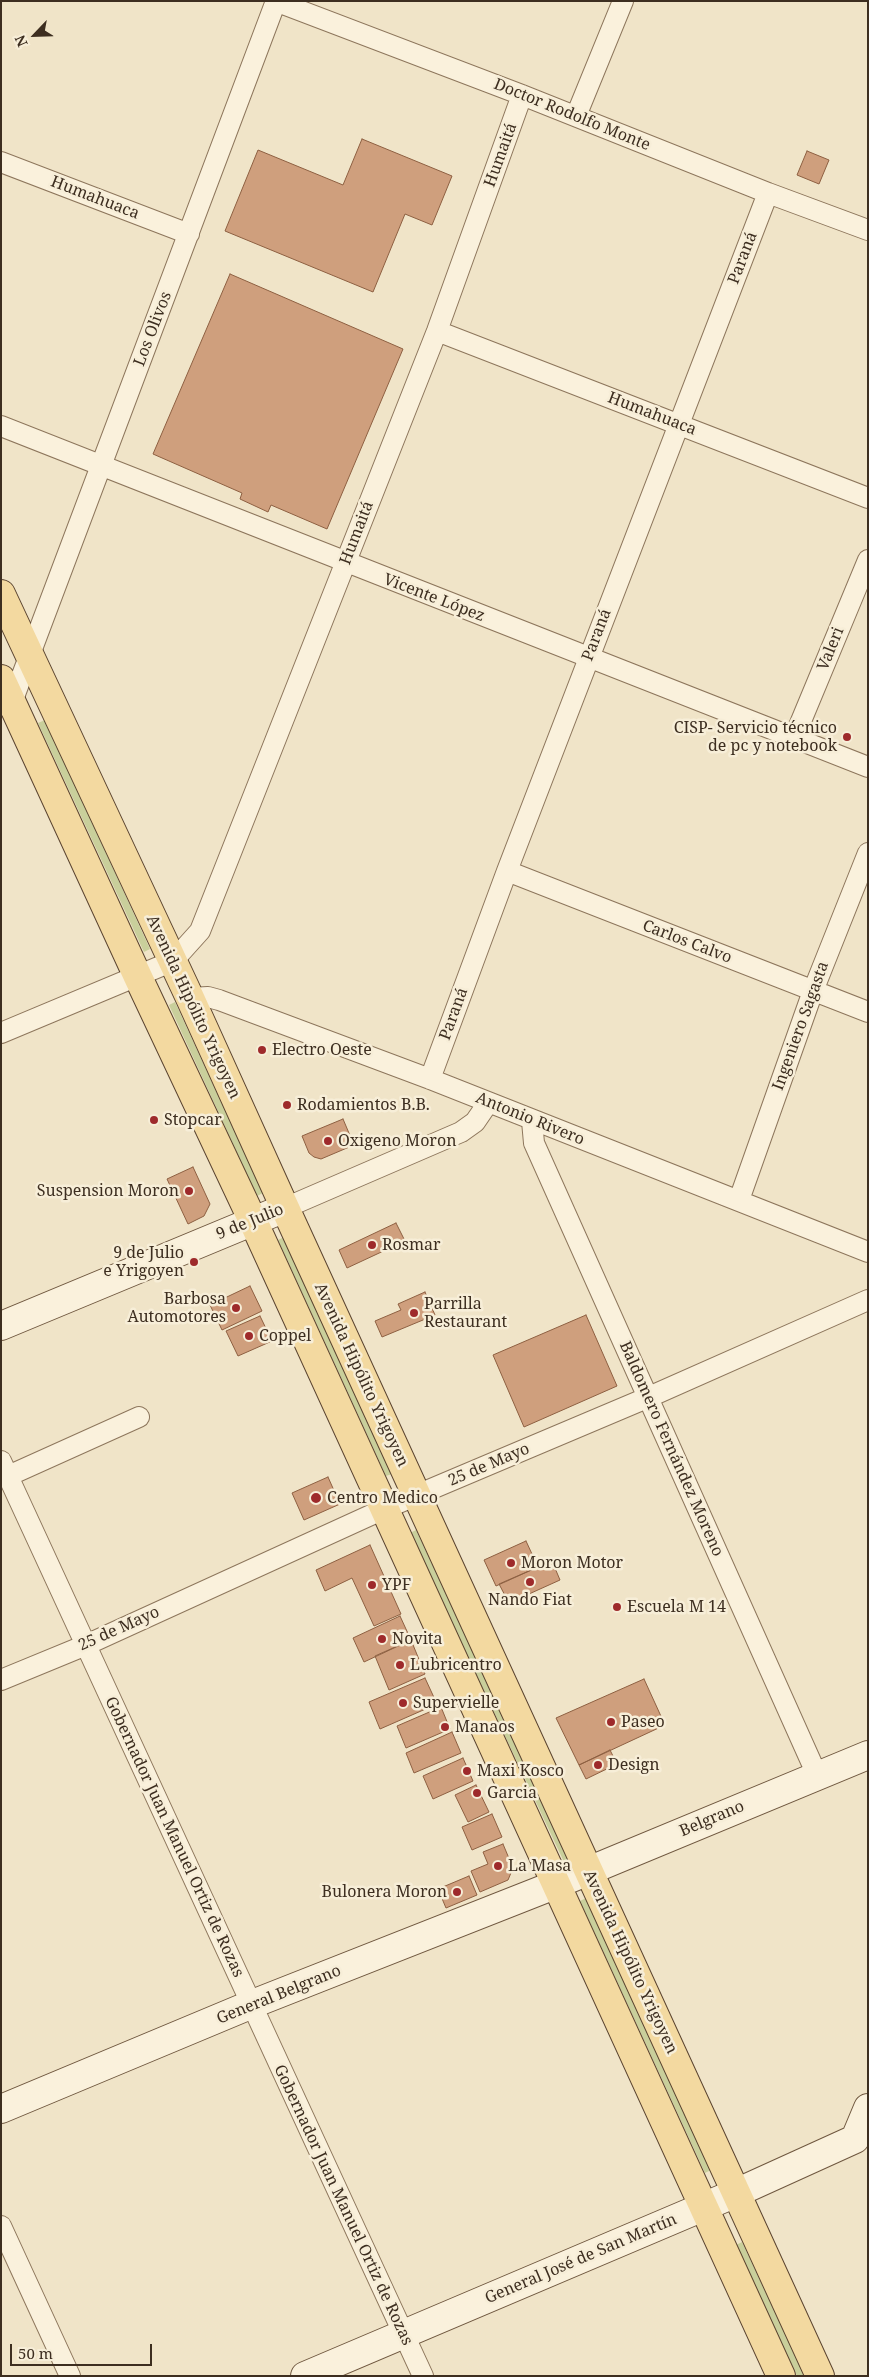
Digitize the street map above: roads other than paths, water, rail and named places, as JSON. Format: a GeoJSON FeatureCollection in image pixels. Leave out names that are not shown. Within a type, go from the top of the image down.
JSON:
{"type":"FeatureCollection","features":[{"type":"Feature","properties":{"kind":"main road","name":"Avenida Hipólito Yrigoyen"},"geometry":{"type":"LineString","coordinates":[[1,594],[173,961],[284,1208],[820,2376]]}},
{"type":"Feature","properties":{"kind":"main road","name":"Avenida Hipólito Yrigoyen"},"geometry":{"type":"LineString","coordinates":[[5,697],[253,1221],[781,2376]]}},
{"type":"Feature","properties":{"kind":"street","name":"Doctor Rodolfo Monte"},"geometry":{"type":"LineString","coordinates":[[276,1],[317,8],[522,95],[768,193],[868,230]]}},
{"type":"Feature","properties":{"kind":"street","name":"Los Olivos"},"geometry":{"type":"LineString","coordinates":[[5,697],[30,656],[276,1]]}},
{"type":"Feature","properties":{"kind":"street"},"geometry":{"type":"LineString","coordinates":[[576,116],[623,1]]}},
{"type":"Feature","properties":{"kind":"street","name":"Humaitá"},"geometry":{"type":"LineString","coordinates":[[173,961],[200,931],[437,331],[522,95]]}},
{"type":"Feature","properties":{"kind":"street","name":"Humahuaca"},"geometry":{"type":"LineString","coordinates":[[1,162],[189,234]]}},
{"type":"Feature","properties":{"kind":"street","name":"Paraná"},"geometry":{"type":"LineString","coordinates":[[430,1079],[588,658],[768,193]]}},
{"type":"Feature","properties":{"kind":"street","name":"Humahuaca"},"geometry":{"type":"LineString","coordinates":[[437,331],[868,498]]}},
{"type":"Feature","properties":{"kind":"street","name":"Vicente López"},"geometry":{"type":"LineString","coordinates":[[1,426],[868,767]]}},
{"type":"Feature","properties":{"kind":"street","name":"Valeri"},"geometry":{"type":"LineString","coordinates":[[794,738],[868,560]]}},
{"type":"Feature","properties":{"kind":"street","name":"Ingeniero Sagasta"},"geometry":{"type":"LineString","coordinates":[[739,1200],[813,991],[868,854]]}},
{"type":"Feature","properties":{"kind":"street","name":"Carlos Calvo"},"geometry":{"type":"LineString","coordinates":[[507,871],[868,1012]]}},
{"type":"Feature","properties":{"kind":"street"},"geometry":{"type":"LineString","coordinates":[[1,1033],[173,961]]}},
{"type":"Feature","properties":{"kind":"street","name":"Antonio Rivero"},"geometry":{"type":"LineString","coordinates":[[190,998],[208,997],[219,1000],[430,1079],[868,1252]]}},
{"type":"Feature","properties":{"kind":"street","name":"9 de Julio"},"geometry":{"type":"LineString","coordinates":[[1,1326],[461,1132],[475,1122],[488,1103]]}},
{"type":"Feature","properties":{"kind":"street","name":"Baldomero Fernández Moreno"},"geometry":{"type":"LineString","coordinates":[[532,1120],[534,1143],[649,1397],[816,1775]]}},
{"type":"Feature","properties":{"kind":"street","name":"25 de Mayo"},"geometry":{"type":"LineString","coordinates":[[1,1680],[86,1645],[384,1509],[649,1397],[868,1300]]}},
{"type":"Feature","properties":{"kind":"street"},"geometry":{"type":"LineString","coordinates":[[5,1469],[139,1416]]}},
{"type":"Feature","properties":{"kind":"street","name":"Gobernador Juan Manuel Ortiz de Rozas"},"geometry":{"type":"LineString","coordinates":[[5,1469],[250,2005],[423,2376]]}},
{"type":"Feature","properties":{"kind":"street","name":"Belgrano"},"geometry":{"type":"LineString","coordinates":[[557,1884],[868,1755]]}},
{"type":"Feature","properties":{"kind":"street","name":"General Belgrano"},"geometry":{"type":"LineString","coordinates":[[1,2109],[250,2005],[557,1884]]}},
{"type":"Feature","properties":{"kind":"street"},"geometry":{"type":"LineString","coordinates":[[862,2138],[868,2108]]}},
{"type":"Feature","properties":{"kind":"street","name":"General José de San Martín"},"geometry":{"type":"LineString","coordinates":[[305,2376],[736,2194],[862,2138]]}},
{"type":"Feature","properties":{"kind":"street"},"geometry":{"type":"LineString","coordinates":[[1,2226],[70,2376]]}},
{"type":"Feature","properties":{"kind":"place","name":"CISP- Servicio técnico de pc y notebook"},"geometry":{"type":"Point","coordinates":[847,737]}},
{"type":"Feature","properties":{"kind":"place","name":"Electro Oeste"},"geometry":{"type":"Point","coordinates":[262,1050]}},
{"type":"Feature","properties":{"kind":"place","name":"Rodamientos B.B."},"geometry":{"type":"Point","coordinates":[287,1105]}},
{"type":"Feature","properties":{"kind":"place","name":"Stopcar"},"geometry":{"type":"Point","coordinates":[154,1120]}},
{"type":"Feature","properties":{"kind":"place","name":"Oxigeno Moron"},"geometry":{"type":"Point","coordinates":[328,1141]}},
{"type":"Feature","properties":{"kind":"place","name":"Suspension Moron"},"geometry":{"type":"Point","coordinates":[189,1191]}},
{"type":"Feature","properties":{"kind":"place","name":"Rosmar"},"geometry":{"type":"Point","coordinates":[372,1245]}},
{"type":"Feature","properties":{"kind":"place","name":"9 de Julio e Yrigoyen"},"geometry":{"type":"Point","coordinates":[194,1262]}},
{"type":"Feature","properties":{"kind":"place","name":"Barbosa Automotores"},"geometry":{"type":"Point","coordinates":[236,1308]}},
{"type":"Feature","properties":{"kind":"place","name":"Parrilla Restaurant"},"geometry":{"type":"Point","coordinates":[414,1313]}},
{"type":"Feature","properties":{"kind":"place","name":"Coppel"},"geometry":{"type":"Point","coordinates":[249,1336]}},
{"type":"Feature","properties":{"kind":"place","name":"Centro Medico"},"geometry":{"type":"Point","coordinates":[316,1498]}},
{"type":"Feature","properties":{"kind":"place","name":"Moron Motor"},"geometry":{"type":"Point","coordinates":[511,1563]}},
{"type":"Feature","properties":{"kind":"place","name":"Nando Fiat"},"geometry":{"type":"Point","coordinates":[530,1582]}},
{"type":"Feature","properties":{"kind":"place","name":"YPF"},"geometry":{"type":"Point","coordinates":[372,1585]}},
{"type":"Feature","properties":{"kind":"place","name":"Escuela M 14"},"geometry":{"type":"Point","coordinates":[617,1607]}},
{"type":"Feature","properties":{"kind":"place","name":"Novita"},"geometry":{"type":"Point","coordinates":[382,1639]}},
{"type":"Feature","properties":{"kind":"place","name":"Lubricentro"},"geometry":{"type":"Point","coordinates":[400,1665]}},
{"type":"Feature","properties":{"kind":"place","name":"Supervielle"},"geometry":{"type":"Point","coordinates":[403,1703]}},
{"type":"Feature","properties":{"kind":"place","name":"Paseo"},"geometry":{"type":"Point","coordinates":[611,1722]}},
{"type":"Feature","properties":{"kind":"place","name":"Manaos"},"geometry":{"type":"Point","coordinates":[445,1727]}},
{"type":"Feature","properties":{"kind":"place","name":"Design"},"geometry":{"type":"Point","coordinates":[598,1765]}},
{"type":"Feature","properties":{"kind":"place","name":"Maxi Kosco"},"geometry":{"type":"Point","coordinates":[467,1771]}},
{"type":"Feature","properties":{"kind":"place","name":"Garcia"},"geometry":{"type":"Point","coordinates":[477,1793]}},
{"type":"Feature","properties":{"kind":"place","name":"La Masa"},"geometry":{"type":"Point","coordinates":[498,1866]}},
{"type":"Feature","properties":{"kind":"place","name":"Bulonera Moron"},"geometry":{"type":"Point","coordinates":[457,1892]}}]}
